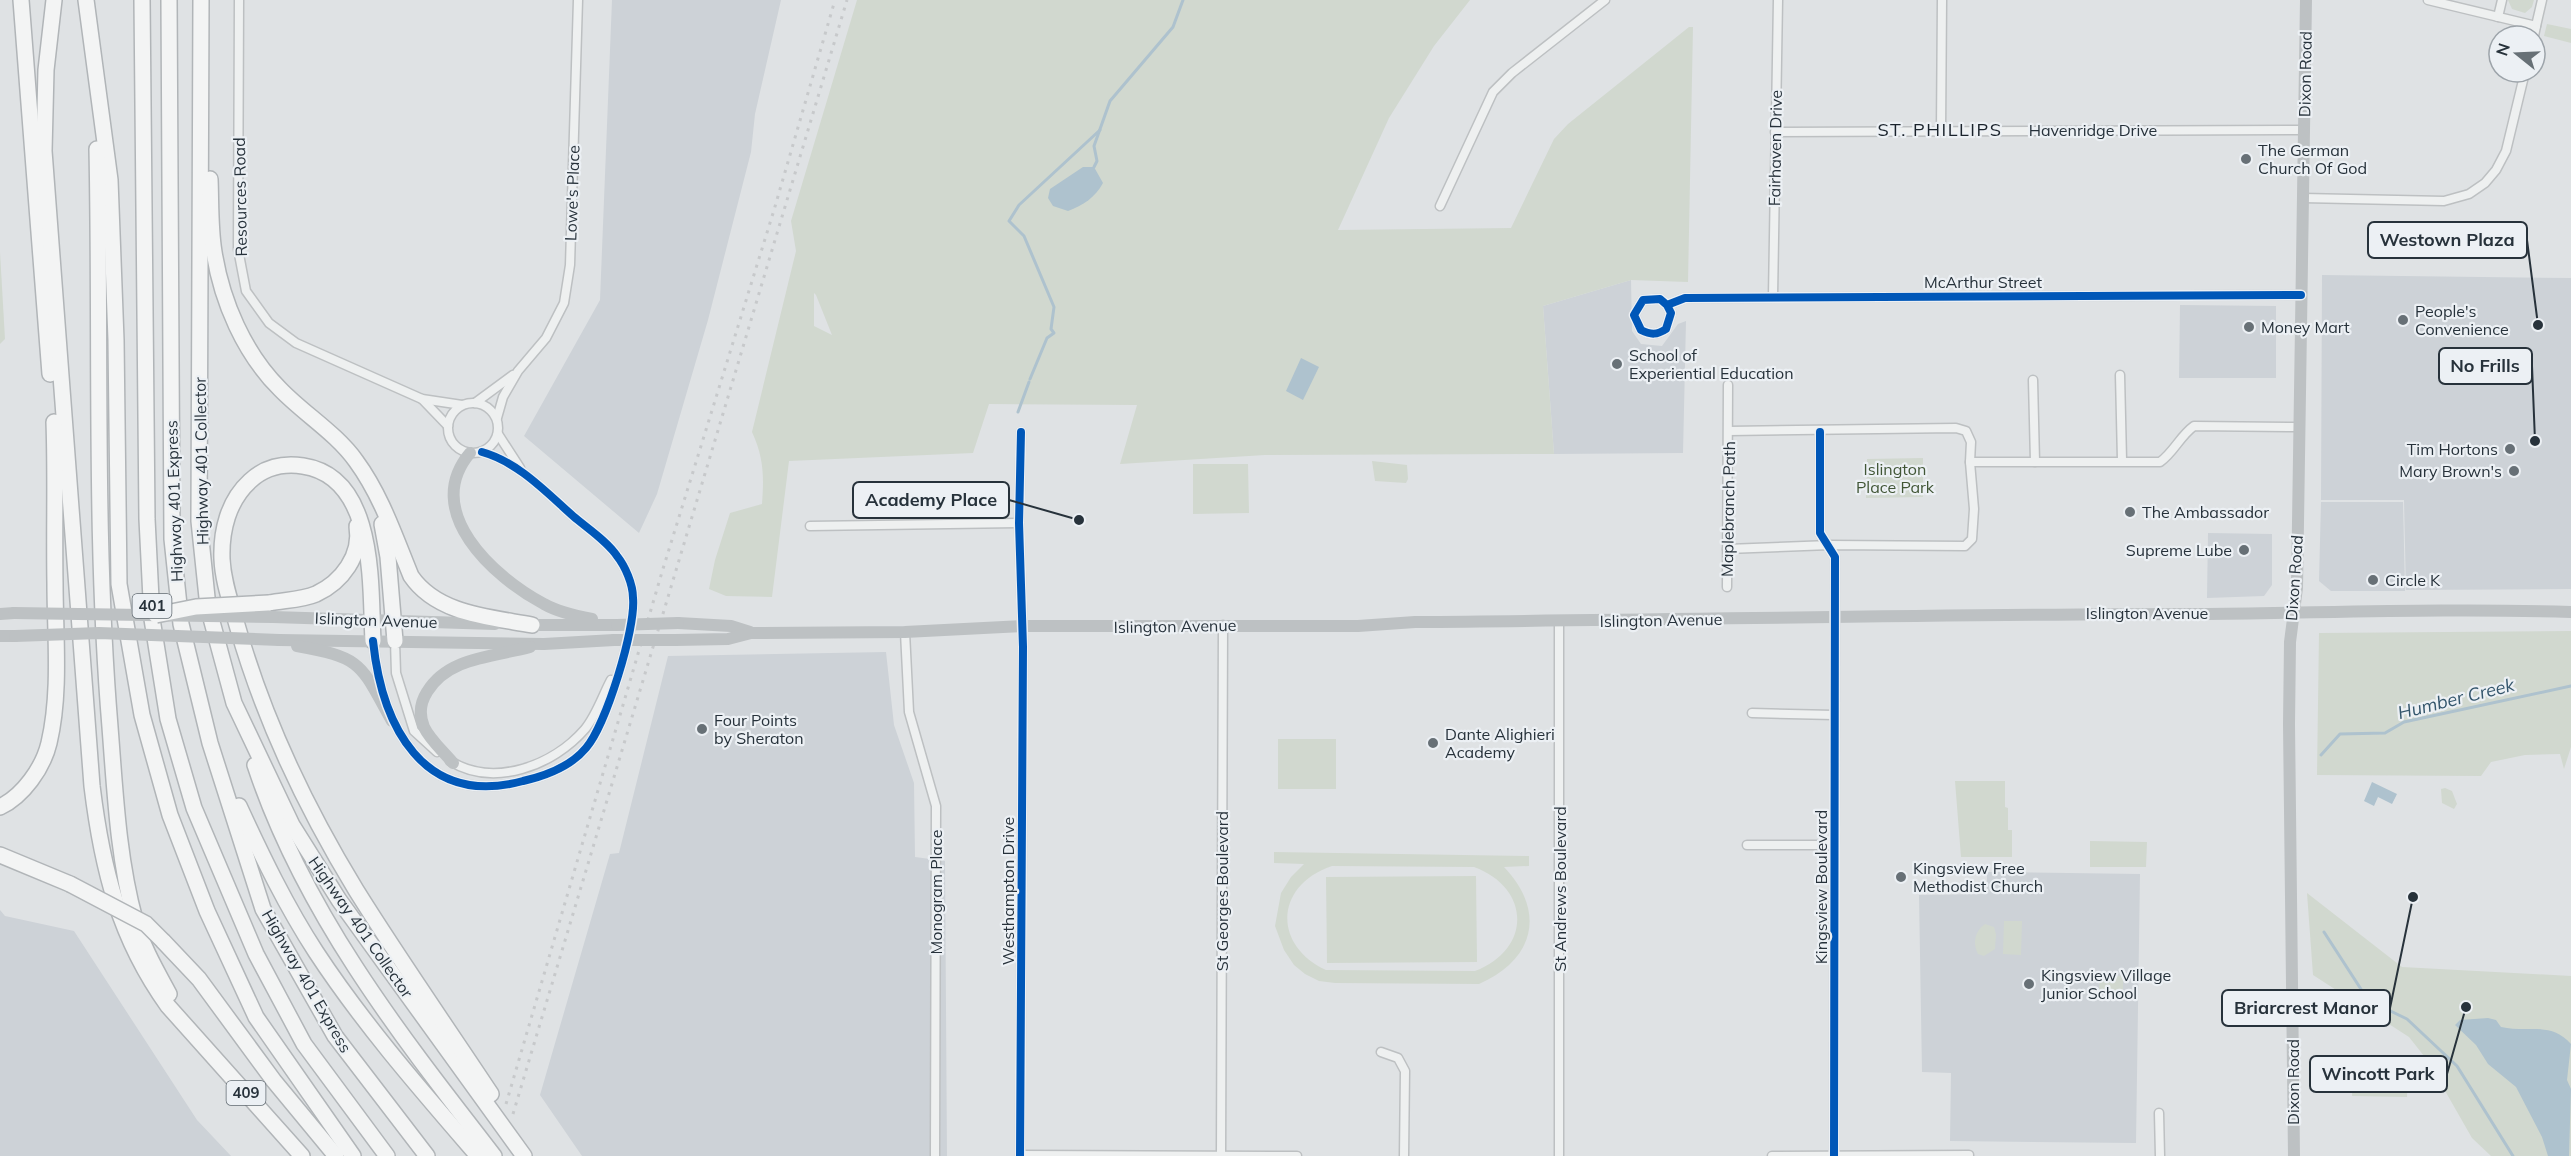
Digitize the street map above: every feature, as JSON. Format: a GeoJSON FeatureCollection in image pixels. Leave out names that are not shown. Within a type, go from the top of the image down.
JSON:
{"type":"FeatureCollection","features":[{"type":"Feature","properties":{"kind":"highway"},"geometry":{"type":"LineString","coordinates":[[21,0],[53,411]]}},
{"type":"Feature","properties":{"kind":"highway","name":"401"},"geometry":{"type":"LineString","coordinates":[[86,0],[110,180],[116,340],[119,584],[142,715],[170,814],[186,857],[207,911],[256,1017],[352,1156]]}},
{"type":"Feature","properties":{"kind":"highway","name":"Highway 401 Express"},"geometry":{"type":"LineString","coordinates":[[142,0],[147,519],[152,619],[168,719],[194,808],[256,954],[304,1044],[387,1156]]}},
{"type":"Feature","properties":{"kind":"highway","name":"Highway 401 Express"},"geometry":{"type":"LineString","coordinates":[[169,0],[172,538],[181,624],[210,743],[263,909],[335,1036],[427,1156]]}},
{"type":"Feature","properties":{"kind":"highway","name":"Highway 401 Collector"},"geometry":{"type":"LineString","coordinates":[[201,0],[199,521],[208,608],[234,703],[292,825],[339,900],[524,1156]]}},
{"type":"Feature","properties":{"kind":"highway"},"geometry":{"type":"LineString","coordinates":[[53,3],[46,70],[44,151],[92,786],[99,846],[108,882],[130,944],[150,981],[168,1006],[190,1029]]}},
{"type":"Feature","properties":{"kind":"highway"},"geometry":{"type":"LineString","coordinates":[[96,70],[100,229],[99,510],[105,671],[116,796],[128,889],[135,921],[148,956],[190,1029]]}},
{"type":"Feature","properties":{"kind":"highway"},"geometry":{"type":"LineString","coordinates":[[201,87],[208,147],[214,250],[220,279],[240,334],[258,363],[279,389],[355,459],[374,489],[411,576],[425,594],[456,609],[532,625]]}},
{"type":"Feature","properties":{"kind":"highway"},"geometry":{"type":"LineString","coordinates":[[0,807],[19,792],[39,769],[49,744],[52,721],[56,663],[53,411],[57,317]]}},
{"type":"Feature","properties":{"kind":"highway"},"geometry":{"type":"LineString","coordinates":[[373,641],[367,545],[353,505],[342,487],[315,468],[288,465],[266,469],[237,494],[228,513],[223,552],[226,585],[258,692],[312,812],[356,890],[492,1095],[498,1120]]}},
{"type":"Feature","properties":{"kind":"highway"},"geometry":{"type":"LineString","coordinates":[[374,489],[388,557],[395,641]]}},
{"type":"Feature","properties":{"kind":"highway"},"geometry":{"type":"LineString","coordinates":[[156,615],[196,607],[271,610],[316,594],[348,568],[355,552],[358,532],[353,505]]}},
{"type":"Feature","properties":{"kind":"highway"},"geometry":{"type":"LineString","coordinates":[[234,703],[265,796],[305,884],[366,987],[433,1079],[494,1156]]}},
{"type":"Feature","properties":{"kind":"highway"},"geometry":{"type":"LineString","coordinates":[[210,743],[266,864],[315,951],[400,1067],[478,1156]]}},
{"type":"Feature","properties":{"kind":"highway"},"geometry":{"type":"LineString","coordinates":[[0,855],[70,884],[146,924],[199,979],[274,1081],[336,1156]]}},
{"type":"Feature","properties":{"kind":"highway","name":"409"},"geometry":{"type":"LineString","coordinates":[[190,1029],[302,1156]]}},
{"type":"Feature","properties":{"kind":"main road","name":"Dixon Road"},"geometry":{"type":"LineString","coordinates":[[2294,1156],[2289,724],[2296,588],[2306,0]]}},
{"type":"Feature","properties":{"kind":"main road"},"geometry":{"type":"LineString","coordinates":[[476,453],[459,466],[453,482],[455,512],[467,538],[506,580],[545,605],[576,616],[617,624]]}},
{"type":"Feature","properties":{"kind":"main road","name":"Islington Avenue"},"geometry":{"type":"LineString","coordinates":[[271,610],[392,621],[532,625],[678,623],[731,626],[751,633]]}},
{"type":"Feature","properties":{"kind":"main road","name":"Islington Avenue"},"geometry":{"type":"LineString","coordinates":[[0,636],[99,633],[279,640],[544,644],[614,640],[728,639],[751,633],[906,632],[1022,626],[1559,622],[2043,613],[2485,610],[2571,612]]}},
{"type":"Feature","properties":{"kind":"main road"},"geometry":{"type":"LineString","coordinates":[[0,614],[156,615]]}},
{"type":"Feature","properties":{"kind":"main road"},"geometry":{"type":"LineString","coordinates":[[279,640],[296,646],[336,653],[356,663],[365,672],[392,721]]}},
{"type":"Feature","properties":{"kind":"main road"},"geometry":{"type":"LineString","coordinates":[[453,763],[425,729],[420,714],[424,696],[435,678],[460,663],[544,644]]}},
{"type":"Feature","properties":{"kind":"street","name":"Resources Road"},"geometry":{"type":"LineString","coordinates":[[239,0],[238,249],[246,291],[269,323],[296,343],[422,399],[462,405]]}},
{"type":"Feature","properties":{"kind":"street","name":"Lowe's Place"},"geometry":{"type":"LineString","coordinates":[[496,418],[503,397],[518,371],[546,338],[564,303],[570,265],[578,0]]}},
{"type":"Feature","properties":{"kind":"street"},"geometry":{"type":"LineString","coordinates":[[1440,206],[1493,92],[1512,73],[1605,0]]}},
{"type":"Feature","properties":{"kind":"street","name":"Fairhaven Drive"},"geometry":{"type":"LineString","coordinates":[[1773,297],[1778,0]]}},
{"type":"Feature","properties":{"kind":"street"},"geometry":{"type":"LineString","coordinates":[[1941,131],[1942,0]]}},
{"type":"Feature","properties":{"kind":"street"},"geometry":{"type":"LineString","coordinates":[[2428,0],[2528,24]]}},
{"type":"Feature","properties":{"kind":"street"},"geometry":{"type":"LineString","coordinates":[[2498,16],[2502,0]]}},
{"type":"Feature","properties":{"kind":"street"},"geometry":{"type":"LineString","coordinates":[[2536,24],[2542,0]]}},
{"type":"Feature","properties":{"kind":"street"},"geometry":{"type":"LineString","coordinates":[[2302,198],[2444,201],[2469,194],[2491,176],[2506,151],[2522,84]]}},
{"type":"Feature","properties":{"kind":"street","name":"Havenridge Drive"},"geometry":{"type":"LineString","coordinates":[[1775,132],[2304,130]]}},
{"type":"Feature","properties":{"kind":"street","name":"McArthur Street"},"geometry":{"type":"LineString","coordinates":[[1667,305],[1685,298],[2301,295]]}},
{"type":"Feature","properties":{"kind":"street","name":"McArthur Street"},"geometry":{"type":"LineString","coordinates":[[1660,299],[1667,305],[1671,313],[1666,329],[1649,334],[1641,330],[1634,315],[1643,300],[1660,299]]}},
{"type":"Feature","properties":{"kind":"street","name":"Lowe's Place"},"geometry":{"type":"LineString","coordinates":[[475,403],[518,371]]}},
{"type":"Feature","properties":{"kind":"street"},"geometry":{"type":"LineString","coordinates":[[2121,375],[2122,460]]}},
{"type":"Feature","properties":{"kind":"street"},"geometry":{"type":"LineString","coordinates":[[2032,380],[2036,462]]}},
{"type":"Feature","properties":{"kind":"street","name":"Maplebranch Path"},"geometry":{"type":"LineString","coordinates":[[1727,587],[1728,385]]}},
{"type":"Feature","properties":{"kind":"street","name":"Resources Road"},"geometry":{"type":"LineString","coordinates":[[422,399],[448,426]]}},
{"type":"Feature","properties":{"kind":"street"},"geometry":{"type":"LineString","coordinates":[[373,641],[392,721],[414,754],[427,765],[459,782],[496,786],[534,778],[553,772],[586,748],[602,719],[624,652],[633,598],[626,572],[616,554],[524,473],[496,456],[459,449],[450,439],[448,426],[452,414],[462,405],[475,403],[488,407],[496,418],[498,434],[506,450],[524,473]]}},
{"type":"Feature","properties":{"kind":"street"},"geometry":{"type":"LineString","coordinates":[[1970,462],[2122,460],[2160,462],[2169,455],[2181,435],[2194,426],[2298,427]]}},
{"type":"Feature","properties":{"kind":"street","name":"Maplebranch Path"},"geometry":{"type":"LineString","coordinates":[[1729,431],[1820,432],[1956,428],[1966,431],[1971,442],[1970,462],[1974,508],[1970,544],[1965,546],[1830,545]]}},
{"type":"Feature","properties":{"kind":"street","name":"Westhampton Drive"},"geometry":{"type":"LineString","coordinates":[[1020,1156],[1022,626],[1019,523],[1021,432]]}},
{"type":"Feature","properties":{"kind":"street","name":"Kingsview Boulevard"},"geometry":{"type":"LineString","coordinates":[[1820,432],[1820,533],[1830,545],[1835,557],[1833,618],[1834,1156]]}},
{"type":"Feature","properties":{"kind":"street"},"geometry":{"type":"LineString","coordinates":[[476,453],[492,445],[498,434]]}},
{"type":"Feature","properties":{"kind":"street"},"geometry":{"type":"LineString","coordinates":[[810,526],[1019,523]]}},
{"type":"Feature","properties":{"kind":"street"},"geometry":{"type":"LineString","coordinates":[[1727,549],[1830,545]]}},
{"type":"Feature","properties":{"kind":"street","name":"St Andrews Boulevard"},"geometry":{"type":"LineString","coordinates":[[1559,622],[1559,1156]]}},
{"type":"Feature","properties":{"kind":"street","name":"St Georges Boulevard"},"geometry":{"type":"LineString","coordinates":[[1221,1155],[1223,625]]}},
{"type":"Feature","properties":{"kind":"street","name":"Monogram Place"},"geometry":{"type":"LineString","coordinates":[[906,632],[909,712],[936,806],[935,1156]]}},
{"type":"Feature","properties":{"kind":"street"},"geometry":{"type":"LineString","coordinates":[[395,641],[396,673],[414,731],[453,763],[467,769],[499,773],[543,762],[569,745],[586,728],[624,652]]}},
{"type":"Feature","properties":{"kind":"street"},"geometry":{"type":"LineString","coordinates":[[1752,714],[1834,715]]}},
{"type":"Feature","properties":{"kind":"street"},"geometry":{"type":"LineString","coordinates":[[1747,845],[1834,845]]}},
{"type":"Feature","properties":{"kind":"street"},"geometry":{"type":"LineString","coordinates":[[1381,1052],[1398,1058],[1405,1071],[1404,1156]]}},
{"type":"Feature","properties":{"kind":"street"},"geometry":{"type":"LineString","coordinates":[[2159,1113],[2160,1156]]}},
{"type":"Feature","properties":{"kind":"street"},"geometry":{"type":"LineString","coordinates":[[1772,1156],[1969,1155]]}},
{"type":"Feature","properties":{"kind":"street"},"geometry":{"type":"LineString","coordinates":[[1020,1156],[1296,1156]]}},
{"type":"Feature","properties":{"kind":"shaded area"},"geometry":{"type":"Polygon","coordinates":[[[612,0],[781,0],[755,114],[751,152],[708,320],[657,494],[639,533],[524,436],[600,300],[612,0]]]}},
{"type":"Feature","properties":{"kind":"shaded area"},"geometry":{"type":"Polygon","coordinates":[[[2322,275],[2571,278],[2571,589],[2406,590],[2404,500],[2321,500],[2322,275]]]}},
{"type":"Feature","properties":{"kind":"shaded area","name":"School of Experiential Education"},"geometry":{"type":"Polygon","coordinates":[[[1631,280],[1632,331],[1641,344],[1662,346],[1678,324],[1686,321],[1683,453],[1554,454],[1543,306],[1631,280]]]}},
{"type":"Feature","properties":{"kind":"shaded area"},"geometry":{"type":"Polygon","coordinates":[[[2180,305],[2276,306],[2276,378],[2179,378],[2180,305]]]}},
{"type":"Feature","properties":{"kind":"shaded area"},"geometry":{"type":"Polygon","coordinates":[[[2321,502],[2403,502],[2405,591],[2331,591],[2319,581],[2321,502]]]}},
{"type":"Feature","properties":{"kind":"shaded area"},"geometry":{"type":"Polygon","coordinates":[[[2208,533],[2272,534],[2272,585],[2264,596],[2207,598],[2208,533]]]}},
{"type":"Feature","properties":{"kind":"shaded area"},"geometry":{"type":"Polygon","coordinates":[[[886,652],[894,725],[914,783],[915,857],[945,861],[947,1156],[582,1156],[540,1095],[610,854],[619,853],[668,656],[886,652]]]}},
{"type":"Feature","properties":{"kind":"shaded area","name":"Kingsview Village Junior School"},"geometry":{"type":"Polygon","coordinates":[[[1987,872],[2140,874],[2136,1143],[1950,1141],[1951,1073],[1922,1072],[1919,895],[1987,894],[1987,872]]]}},
{"type":"Feature","properties":{"kind":"shaded area"},"geometry":{"type":"Polygon","coordinates":[[[0,910],[5,916],[74,931],[197,1120],[231,1156],[0,1156],[0,910]]]}},
{"type":"Feature","properties":{"kind":"green space"},"geometry":{"type":"Polygon","coordinates":[[[857,0],[1470,0],[1434,46],[1389,118],[1338,230],[1511,228],[1554,139],[1568,124],[1689,27],[1693,27],[1688,282],[1631,280],[1543,306],[1554,454],[1265,455],[1120,464],[1137,405],[989,404],[973,453],[789,461],[772,597],[726,596],[709,589],[715,560],[730,513],[762,504],[762,468],[759,450],[752,432],[796,251],[791,221],[857,0]],[[814,293],[814,326],[832,335],[814,293]]]}},
{"type":"Feature","properties":{"kind":"green space"},"geometry":{"type":"Polygon","coordinates":[[[2508,0],[2534,0],[2532,7],[2525,13],[2512,9],[2508,0]]]}},
{"type":"Feature","properties":{"kind":"green space"},"geometry":{"type":"Polygon","coordinates":[[[2547,24],[2571,29],[2571,43],[2547,37],[2547,24]]]}},
{"type":"Feature","properties":{"kind":"green space"},"geometry":{"type":"Polygon","coordinates":[[[0,252],[5,339],[0,344],[0,252]]]}},
{"type":"Feature","properties":{"kind":"green space","name":"Islington Place Park"},"geometry":{"type":"Polygon","coordinates":[[[1923,458],[1923,497],[1866,498],[1867,459],[1923,458]]]}},
{"type":"Feature","properties":{"kind":"green space"},"geometry":{"type":"Polygon","coordinates":[[[1372,461],[1407,465],[1406,483],[1375,481],[1372,461]]]}},
{"type":"Feature","properties":{"kind":"green space"},"geometry":{"type":"Polygon","coordinates":[[[1193,464],[1248,464],[1249,513],[1193,514],[1193,464]]]}},
{"type":"Feature","properties":{"kind":"green space"},"geometry":{"type":"Polygon","coordinates":[[[2571,631],[2571,747],[2564,769],[2560,754],[2525,755],[2491,762],[2481,776],[2317,775],[2319,633],[2571,631]]]}},
{"type":"Feature","properties":{"kind":"green space"},"geometry":{"type":"Polygon","coordinates":[[[1278,739],[1336,739],[1336,789],[1278,789],[1278,739]]]}},
{"type":"Feature","properties":{"kind":"green space"},"geometry":{"type":"Polygon","coordinates":[[[1955,781],[2005,781],[2008,830],[2012,830],[2012,857],[1961,857],[1955,781]]]}},
{"type":"Feature","properties":{"kind":"green space"},"geometry":{"type":"Polygon","coordinates":[[[2441,789],[2452,791],[2457,804],[2454,809],[2442,803],[2441,789]]]}},
{"type":"Feature","properties":{"kind":"green space"},"geometry":{"type":"Polygon","coordinates":[[[2090,841],[2147,842],[2146,867],[2090,867],[2090,841]]]}},
{"type":"Feature","properties":{"kind":"green space"},"geometry":{"type":"Polygon","coordinates":[[[1274,852],[1529,856],[1529,866],[1504,867],[1518,884],[1526,901],[1529,917],[1528,933],[1522,948],[1512,962],[1498,974],[1479,984],[1319,981],[1294,965],[1284,950],[1275,926],[1281,893],[1291,877],[1304,864],[1274,863],[1274,852]],[[1332,866],[1313,875],[1299,887],[1291,901],[1287,916],[1289,931],[1296,946],[1308,959],[1326,970],[1475,971],[1494,961],[1507,948],[1515,934],[1517,919],[1514,903],[1506,889],[1493,877],[1474,867],[1332,866]]]}},
{"type":"Feature","properties":{"kind":"green space"},"geometry":{"type":"Polygon","coordinates":[[[1476,876],[1477,962],[1327,963],[1326,877],[1476,876]]]}},
{"type":"Feature","properties":{"kind":"green space"},"geometry":{"type":"Polygon","coordinates":[[[2307,893],[2402,967],[2571,976],[2571,1156],[2491,1156],[2472,1138],[2428,1061],[2409,1037],[2313,975],[2307,893]]]}},
{"type":"Feature","properties":{"kind":"green space"},"geometry":{"type":"Polygon","coordinates":[[[2004,921],[2022,921],[2021,955],[2003,954],[2004,921]]]}},
{"type":"Feature","properties":{"kind":"green space"},"geometry":{"type":"Polygon","coordinates":[[[1985,924],[1994,927],[1996,934],[1995,949],[1984,956],[1978,954],[1975,942],[1979,930],[1985,924]]]}},
{"type":"Feature","properties":{"kind":"green space"},"geometry":{"type":"Polygon","coordinates":[[[2100,975],[2123,976],[2123,991],[2099,990],[2100,975]]]}},
{"type":"Feature","properties":{"kind":"green space"},"geometry":{"type":"Polygon","coordinates":[[[2353,1070],[2408,1071],[2407,1097],[2352,1096],[2353,1070]]]}},
{"type":"Feature","properties":{"kind":"water"},"geometry":{"type":"Polygon","coordinates":[[[1083,167],[1094,167],[1103,183],[1100,188],[1088,200],[1068,211],[1053,206],[1048,198],[1050,189],[1083,167]]]}},
{"type":"Feature","properties":{"kind":"water"},"geometry":{"type":"Polygon","coordinates":[[[1301,358],[1319,367],[1303,400],[1286,391],[1301,358]]]}},
{"type":"Feature","properties":{"kind":"water"},"geometry":{"type":"Polygon","coordinates":[[[2372,782],[2397,794],[2392,804],[2378,797],[2374,806],[2364,801],[2372,782]]]}},
{"type":"Feature","properties":{"kind":"water"},"geometry":{"type":"Polygon","coordinates":[[[2488,1018],[2496,1020],[2501,1027],[2555,1032],[2571,1044],[2567,1080],[2571,1089],[2569,1156],[2548,1156],[2542,1137],[2516,1087],[2488,1064],[2476,1045],[2455,1025],[2460,1020],[2488,1018]]]}},
{"type":"Feature","properties":{"kind":"waterway"},"geometry":{"type":"LineString","coordinates":[[1094,167],[1097,161],[1094,146],[1110,101],[1173,27],[1183,0]]}},
{"type":"Feature","properties":{"kind":"waterway"},"geometry":{"type":"LineString","coordinates":[[1030,379],[1047,338],[1054,333],[1051,329],[1054,307],[1024,236],[1009,221],[1019,205],[1100,130]]}},
{"type":"Feature","properties":{"kind":"waterway"},"geometry":{"type":"LineString","coordinates":[[1018,412],[1029,382]]}},
{"type":"Feature","properties":{"kind":"waterway","name":"Humber Creek"},"geometry":{"type":"LineString","coordinates":[[2321,755],[2340,734],[2385,733],[2404,722],[2571,686]]}},
{"type":"Feature","properties":{"kind":"waterway"},"geometry":{"type":"LineString","coordinates":[[2324,932],[2368,1000],[2407,1019],[2457,1066],[2513,1156]]}},
{"type":"Feature","properties":{"kind":"railway"},"geometry":{"type":"LineString","coordinates":[[506,1104],[662,572],[774,210],[835,0]]}},
{"type":"Feature","properties":{"kind":"railway"},"geometry":{"type":"LineString","coordinates":[[513,1114],[847,0]]}},
{"type":"Feature","properties":{"kind":"cycle path"},"geometry":{"type":"LineString","coordinates":[[1667,305],[1660,299],[1643,300],[1634,315],[1641,330],[1654,334],[1666,329],[1671,313],[1667,305],[1685,298],[2301,295]]}},
{"type":"Feature","properties":{"kind":"cycle path"},"geometry":{"type":"LineString","coordinates":[[1020,1156],[1023,647],[1019,523],[1021,432]]}},
{"type":"Feature","properties":{"kind":"cycle path"},"geometry":{"type":"LineString","coordinates":[[1820,432],[1820,533],[1835,557],[1834,1156]]}},
{"type":"Feature","properties":{"kind":"cycle path"},"geometry":{"type":"LineString","coordinates":[[373,641],[386,703],[398,730],[414,753],[434,771],[459,782],[488,786],[540,776],[573,760],[586,748],[594,736],[618,676],[630,631],[633,598],[628,576],[613,550],[542,488],[508,463],[482,452]]}},
{"type":"Feature","properties":{"kind":"place","name":"The German Church Of God"},"geometry":{"type":"Point","coordinates":[2246,159]}},
{"type":"Feature","properties":{"kind":"place","name":"People's Convenience"},"geometry":{"type":"Point","coordinates":[2403,320]}},
{"type":"Feature","properties":{"kind":"place","name":"Westown Plaza"},"geometry":{"type":"Point","coordinates":[2538,325]}},
{"type":"Feature","properties":{"kind":"place","name":"Money Mart"},"geometry":{"type":"Point","coordinates":[2249,327]}},
{"type":"Feature","properties":{"kind":"place","name":"School of Experiential Education"},"geometry":{"type":"Point","coordinates":[1617,364]}},
{"type":"Feature","properties":{"kind":"place","name":"No Frills"},"geometry":{"type":"Point","coordinates":[2535,441]}},
{"type":"Feature","properties":{"kind":"place","name":"Tim Hortons"},"geometry":{"type":"Point","coordinates":[2510,449]}},
{"type":"Feature","properties":{"kind":"place","name":"Mary Brown's"},"geometry":{"type":"Point","coordinates":[2514,471]}},
{"type":"Feature","properties":{"kind":"place","name":"The Ambassador"},"geometry":{"type":"Point","coordinates":[2130,512]}},
{"type":"Feature","properties":{"kind":"place","name":"Academy Place"},"geometry":{"type":"Point","coordinates":[1079,520]}},
{"type":"Feature","properties":{"kind":"place","name":"Supreme Lube"},"geometry":{"type":"Point","coordinates":[2244,550]}},
{"type":"Feature","properties":{"kind":"place","name":"Circle K"},"geometry":{"type":"Point","coordinates":[2373,580]}},
{"type":"Feature","properties":{"kind":"place","name":"Four Points by Sheraton"},"geometry":{"type":"Point","coordinates":[702,729]}},
{"type":"Feature","properties":{"kind":"place","name":"Dante Alighieri Academy"},"geometry":{"type":"Point","coordinates":[1433,743]}},
{"type":"Feature","properties":{"kind":"place","name":"Kingsview Free Methodist Church"},"geometry":{"type":"Point","coordinates":[1901,877]}},
{"type":"Feature","properties":{"kind":"place","name":"Briarcrest Manor"},"geometry":{"type":"Point","coordinates":[2413,897]}},
{"type":"Feature","properties":{"kind":"place","name":"Kingsview Village Junior School"},"geometry":{"type":"Point","coordinates":[2029,984]}},
{"type":"Feature","properties":{"kind":"place","name":"Wincott Park"},"geometry":{"type":"Point","coordinates":[2466,1007]}},
{"type":"Feature","properties":{"kind":"district","name":"ST. PHILLIPS"},"geometry":{"type":"Point","coordinates":[1940,130]}}]}
